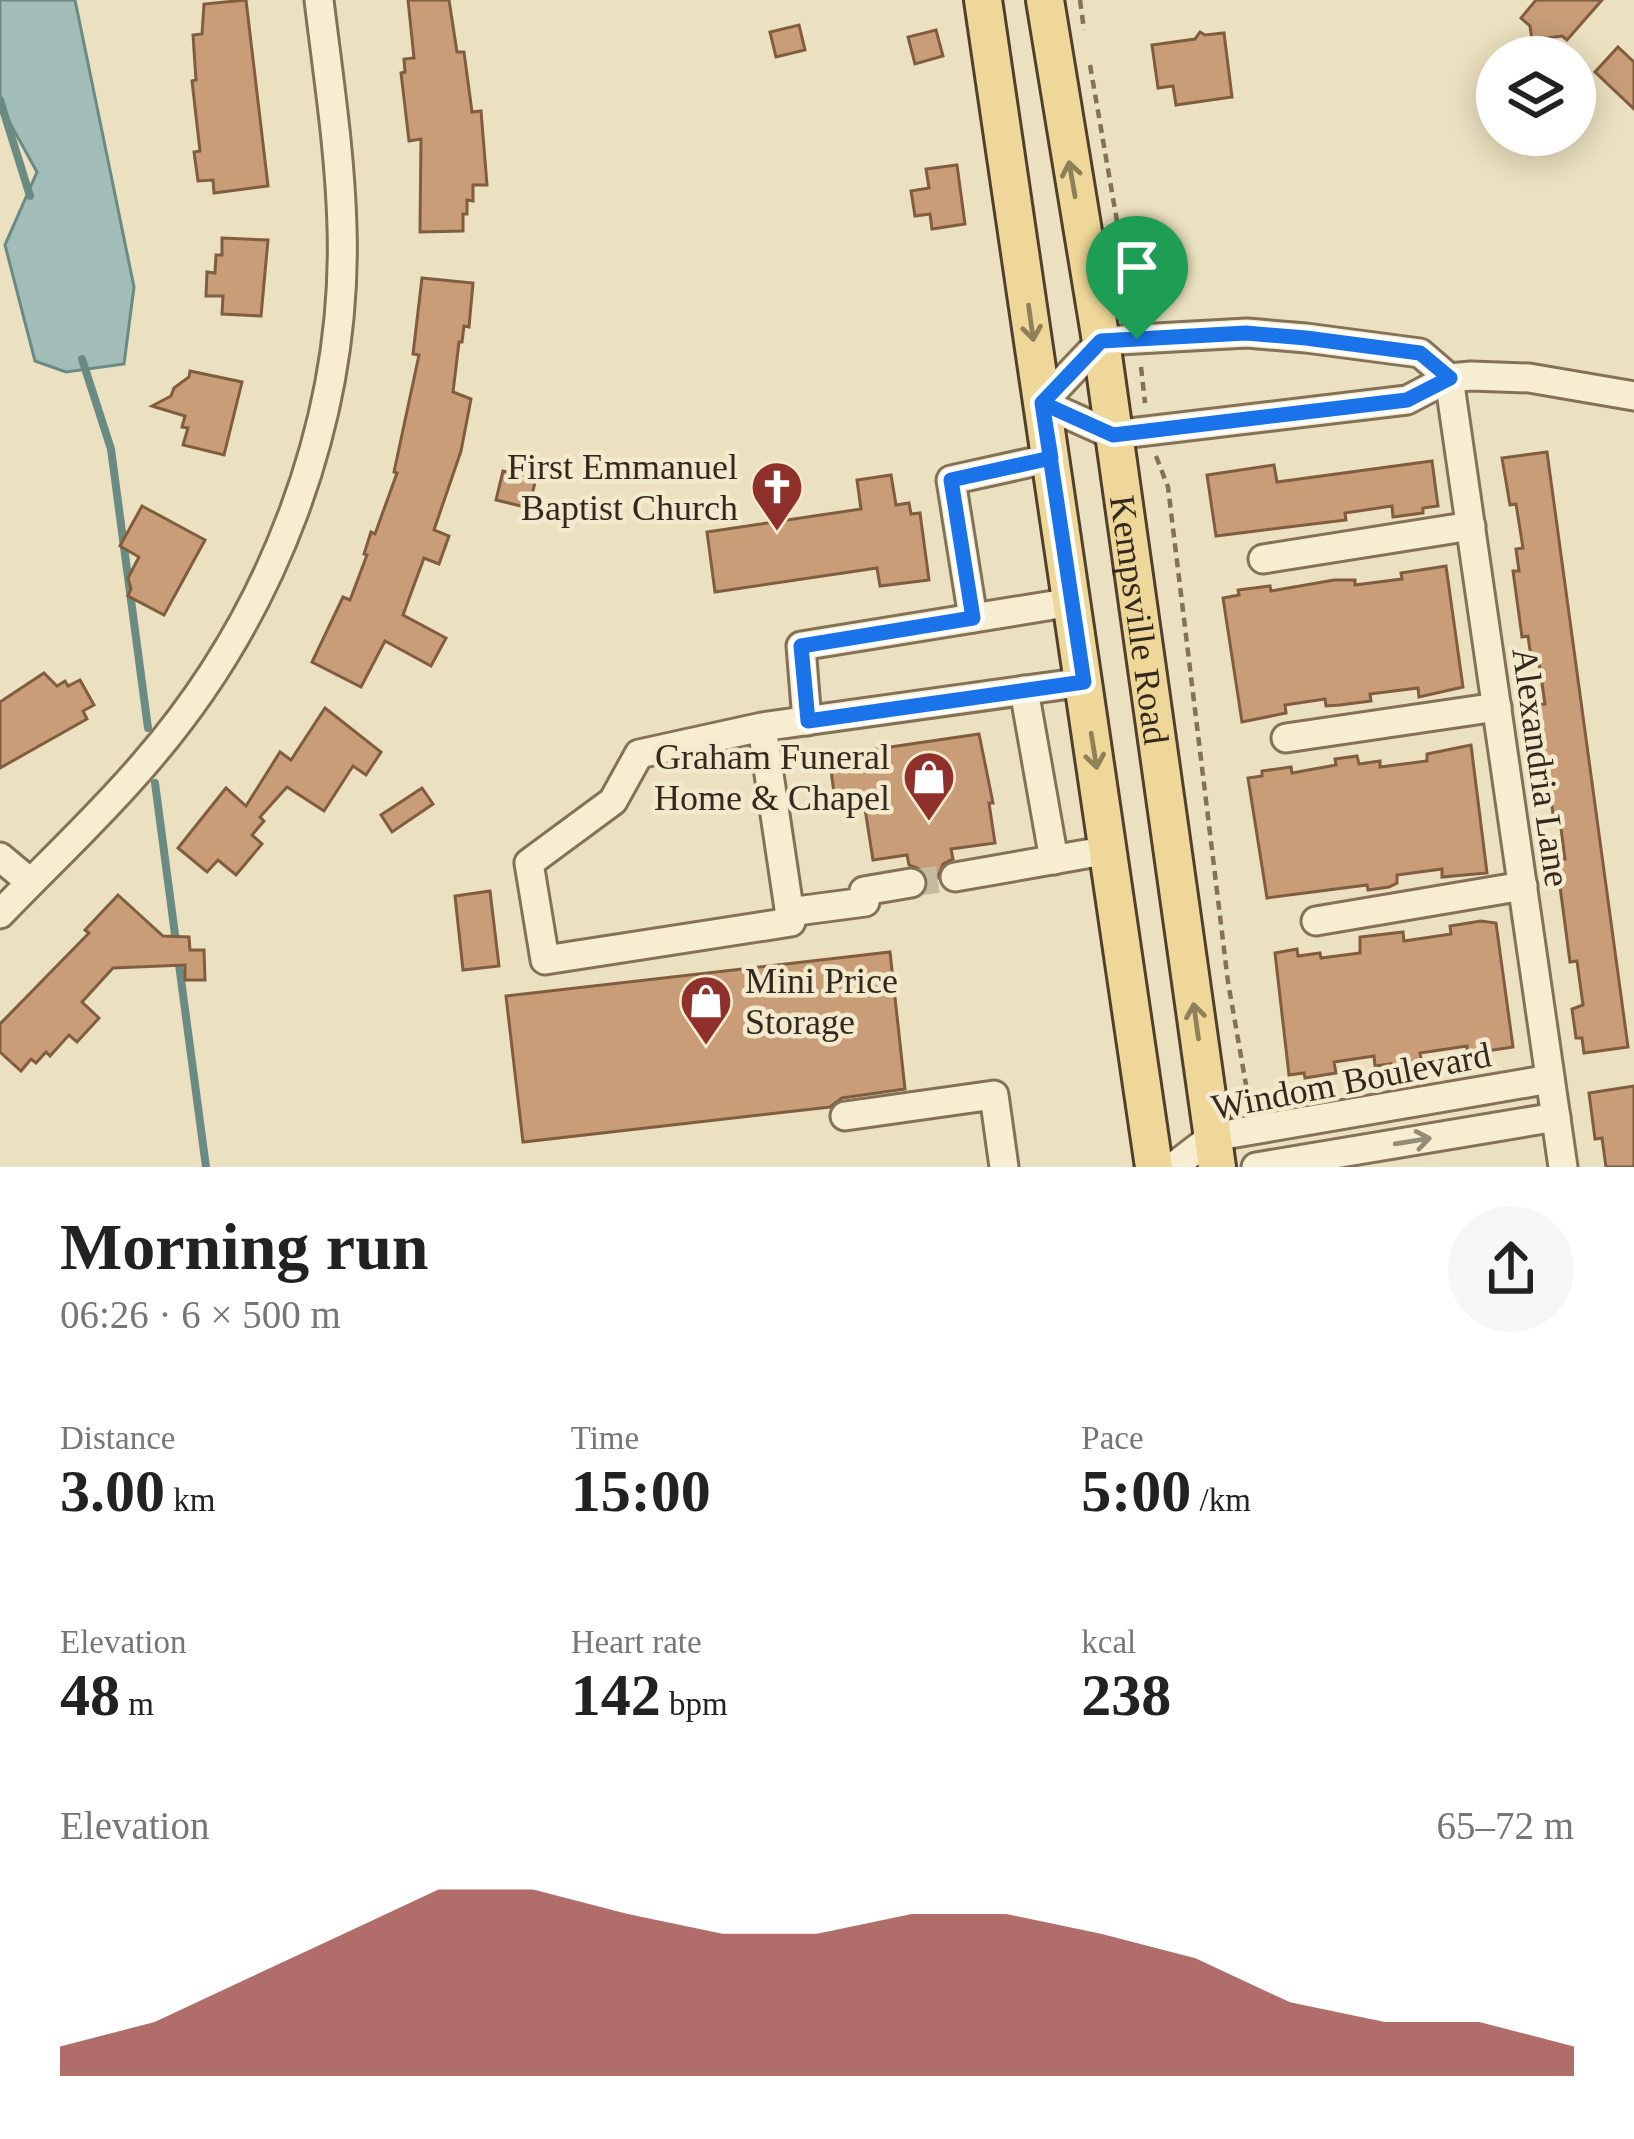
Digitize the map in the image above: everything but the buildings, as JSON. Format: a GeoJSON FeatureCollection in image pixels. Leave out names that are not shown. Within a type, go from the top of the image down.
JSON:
{"type":"FeatureCollection","features":[{"type":"Feature","properties":{"kind":"main road","name":"Kempsville Road"},"geometry":{"type":"LineString","coordinates":[[983,0],[1154,1167]]}},
{"type":"Feature","properties":{"kind":"main road","name":"Kempsville Road"},"geometry":{"type":"LineString","coordinates":[[1045,0],[1119,340],[1113,435],[1215,1152]]}},
{"type":"Feature","properties":{"kind":"street"},"geometry":{"type":"LineString","coordinates":[[0,914],[146,762],[220,661],[267,577],[301,490],[333,365],[341,300],[340,177],[319,0]]}},
{"type":"Feature","properties":{"kind":"street"},"geometry":{"type":"LineString","coordinates":[[1450,378],[1420,353],[1306,338],[1246,333],[1119,340],[1042,403],[1113,435],[1407,400],[1450,378],[1528,378],[1634,396]]}},
{"type":"Feature","properties":{"kind":"street","name":"Alexandria Lane"},"geometry":{"type":"LineString","coordinates":[[1450,378],[1563,1167]]}},
{"type":"Feature","properties":{"kind":"street"},"geometry":{"type":"LineString","coordinates":[[973,618],[951,480],[1051,458]]}},
{"type":"Feature","properties":{"kind":"street"},"geometry":{"type":"LineString","coordinates":[[1263,559],[1472,526]]}},
{"type":"Feature","properties":{"kind":"street"},"geometry":{"type":"LineString","coordinates":[[808,721],[801,646],[1072,602]]}},
{"type":"Feature","properties":{"kind":"street"},"geometry":{"type":"LineString","coordinates":[[762,728],[791,922],[545,960],[529,863],[613,801],[639,754],[762,728],[1084,682]]}},
{"type":"Feature","properties":{"kind":"street"},"geometry":{"type":"LineString","coordinates":[[1024,690],[1054,860]]}},
{"type":"Feature","properties":{"kind":"street"},"geometry":{"type":"LineString","coordinates":[[1286,738],[1497,706]]}},
{"type":"Feature","properties":{"kind":"street"},"geometry":{"type":"LineString","coordinates":[[956,877],[1109,850]]}},
{"type":"Feature","properties":{"kind":"street"},"geometry":{"type":"LineString","coordinates":[[0,857],[30,882]]}},
{"type":"Feature","properties":{"kind":"street"},"geometry":{"type":"LineString","coordinates":[[789,913],[865,902],[864,891],[911,883]]}},
{"type":"Feature","properties":{"kind":"street"},"geometry":{"type":"LineString","coordinates":[[1316,921],[1523,886]]}},
{"type":"Feature","properties":{"kind":"street","name":"Windom Boulevard"},"geometry":{"type":"LineString","coordinates":[[1173,1167],[1215,1152],[1254,1130],[1550,1078]]}},
{"type":"Feature","properties":{"kind":"street"},"geometry":{"type":"LineString","coordinates":[[845,1116],[994,1095],[1004,1167]]}},
{"type":"Feature","properties":{"kind":"street"},"geometry":{"type":"LineString","coordinates":[[1454,1095],[1461,1133]]}},
{"type":"Feature","properties":{"kind":"street"},"geometry":{"type":"LineString","coordinates":[[1357,1112],[1365,1149]]}},
{"type":"Feature","properties":{"kind":"street","name":"Windom Boulevard"},"geometry":{"type":"LineString","coordinates":[[1256,1167],[1556,1117]]}},
{"type":"Feature","properties":{"kind":"path"},"geometry":{"type":"LineString","coordinates":[[1080,0],[1086,41]]}},
{"type":"Feature","properties":{"kind":"path"},"geometry":{"type":"LineString","coordinates":[[1090,64],[1119,340],[1168,487],[1225,960],[1254,1130]]}},
{"type":"Feature","properties":{"kind":"water"},"geometry":{"type":"Polygon","coordinates":[[[0,0],[75,0],[134,287],[124,364],[66,372],[35,361],[5,245],[37,172],[0,105],[0,0]]]}},
{"type":"Feature","properties":{"kind":"waterway"},"geometry":{"type":"LineString","coordinates":[[0,100],[30,196]]}},
{"type":"Feature","properties":{"kind":"waterway"},"geometry":{"type":"LineString","coordinates":[[82,359],[111,449],[148,728]]}},
{"type":"Feature","properties":{"kind":"waterway"},"geometry":{"type":"LineString","coordinates":[[155,783],[176,942]]}},
{"type":"Feature","properties":{"kind":"waterway"},"geometry":{"type":"LineString","coordinates":[[178,957],[206,1167]]}},
{"type":"Feature","properties":{"kind":"tunnel"},"geometry":{"type":"LineString","coordinates":[[911,883],[955,877]]}},
{"type":"Feature","properties":{"kind":"place","name":"First Emmanuel Baptist Church"},"geometry":{"type":"Point","coordinates":[777,533]}},
{"type":"Feature","properties":{"kind":"place","name":"Graham Funeral Home & Chapel"},"geometry":{"type":"Point","coordinates":[929,823]}},
{"type":"Feature","properties":{"kind":"place","name":"Mini Price Storage"},"geometry":{"type":"Point","coordinates":[706,1047]}},
{"type":"Feature","properties":{"kind":"route"},"geometry":{"type":"LineString","coordinates":[[1137,339],[1101,341],[1042,403],[1051,458],[951,480],[973,618],[801,646],[808,721],[1084,682],[1051,458],[1042,403],[1113,435],[1407,400],[1450,378],[1420,353],[1306,338],[1246,333],[1137,339]]}}]}
